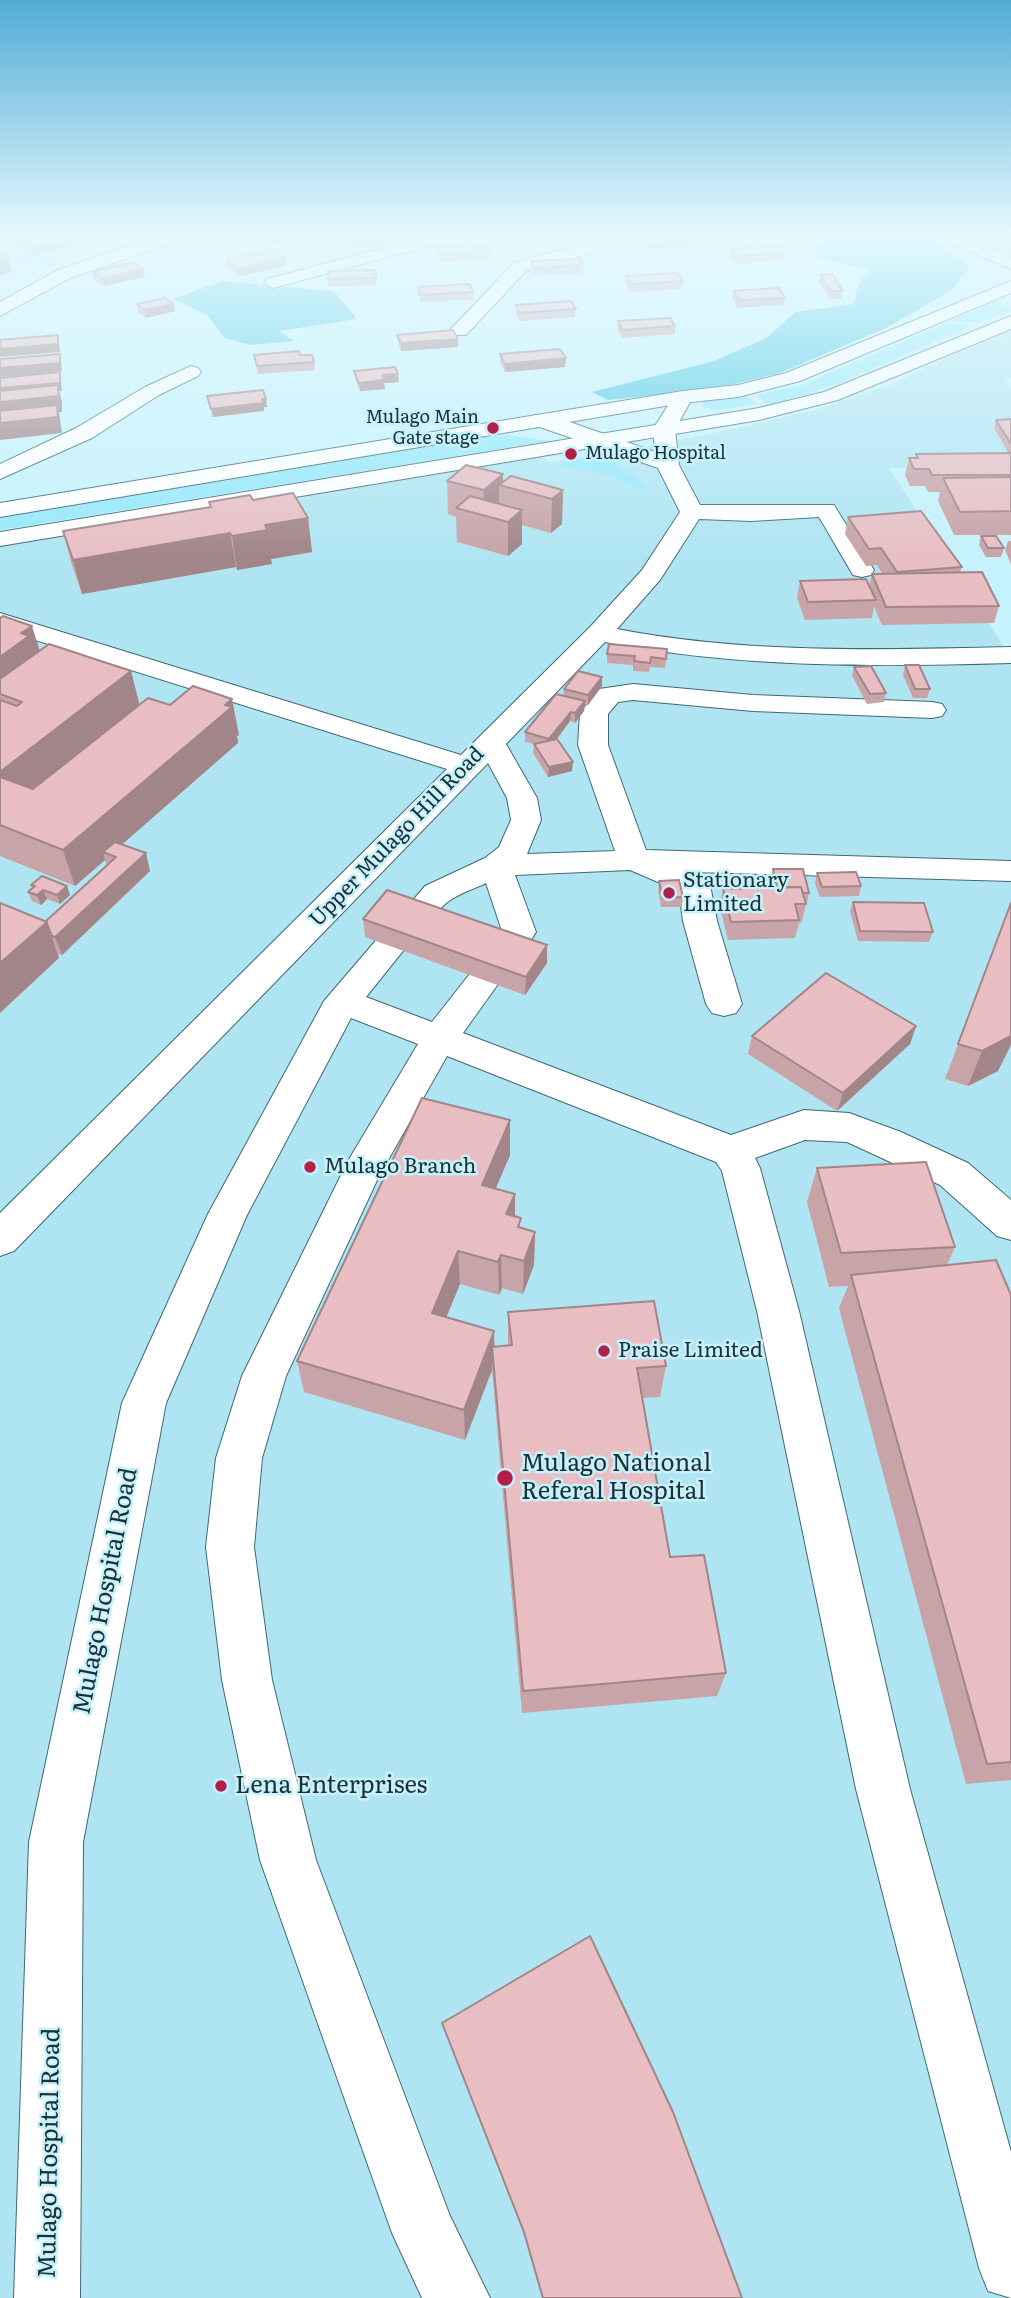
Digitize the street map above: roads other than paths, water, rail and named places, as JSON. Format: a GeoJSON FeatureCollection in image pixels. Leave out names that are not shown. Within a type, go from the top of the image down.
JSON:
{"type":"FeatureCollection","features":[{"type":"Feature","properties":{"kind":"main road"},"geometry":{"type":"LineString","coordinates":[[0,510],[683,397],[738,391],[793,377],[871,344]]}},
{"type":"Feature","properties":{"kind":"main road"},"geometry":{"type":"LineString","coordinates":[[0,540],[759,414],[831,396],[957,344]]}},
{"type":"Feature","properties":{"kind":"main road"},"geometry":{"type":"LineString","coordinates":[[0,472],[84,433],[152,391],[191,372]]}},
{"type":"Feature","properties":{"kind":"main road"},"geometry":{"type":"LineString","coordinates":[[683,397],[664,429],[669,464],[692,512],[751,514],[826,510],[862,570]]}},
{"type":"Feature","properties":{"kind":"main road"},"geometry":{"type":"LineString","coordinates":[[542,420],[669,464]]}},
{"type":"Feature","properties":{"kind":"main road","name":"Upper Mulago Hill Road"},"geometry":{"type":"LineString","coordinates":[[0,1239],[599,633],[651,575],[692,512]]}},
{"type":"Feature","properties":{"kind":"main road"},"geometry":{"type":"LineString","coordinates":[[0,621],[467,766]]}},
{"type":"Feature","properties":{"kind":"main road"},"geometry":{"type":"LineString","coordinates":[[599,633],[675,647],[750,654],[846,657],[1011,655]]}},
{"type":"Feature","properties":{"kind":"main road"},"geometry":{"type":"LineString","coordinates":[[724,1004],[700,921],[694,886],[634,860],[593,745],[594,713],[609,695],[633,692],[753,703],[932,710]]}},
{"type":"Feature","properties":{"kind":"main road","name":"Mulago Hospital Road"},"geometry":{"type":"LineString","coordinates":[[47,2298],[56,1842],[144,1403],[228,1214],[342,1001],[436,894],[496,865],[512,852],[526,821],[522,798],[491,742]]}},
{"type":"Feature","properties":{"kind":"main road"},"geometry":{"type":"LineString","coordinates":[[457,2298],[424,2233],[288,1860],[247,1680],[230,1547],[239,1458],[264,1376],[362,1172],[439,1039],[519,932],[496,865],[634,860],[1011,870]]}},
{"type":"Feature","properties":{"kind":"main road"},"geometry":{"type":"LineString","coordinates":[[342,1001],[730,1151],[741,1168],[778,1311],[884,1789],[1011,2268]]}},
{"type":"Feature","properties":{"kind":"main road"},"geometry":{"type":"LineString","coordinates":[[730,1151],[804,1125],[849,1128],[887,1142],[954,1174],[1011,1224]]}},
{"type":"Feature","properties":{"kind":"place","name":"Mulago Main Gate stage"},"geometry":{"type":"Point","coordinates":[493,428]}},
{"type":"Feature","properties":{"kind":"place","name":"Mulago Hospital"},"geometry":{"type":"Point","coordinates":[571,454]}},
{"type":"Feature","properties":{"kind":"place","name":"Stationary Limited"},"geometry":{"type":"Point","coordinates":[669,893]}},
{"type":"Feature","properties":{"kind":"place","name":"Mulago Branch"},"geometry":{"type":"Point","coordinates":[310,1167]}},
{"type":"Feature","properties":{"kind":"place","name":"Praise Limited"},"geometry":{"type":"Point","coordinates":[604,1351]}},
{"type":"Feature","properties":{"kind":"place","name":"Mulago National Referal Hospital"},"geometry":{"type":"Point","coordinates":[505,1478]}},
{"type":"Feature","properties":{"kind":"place","name":"Lena Enterprises"},"geometry":{"type":"Point","coordinates":[221,1786]}}]}
